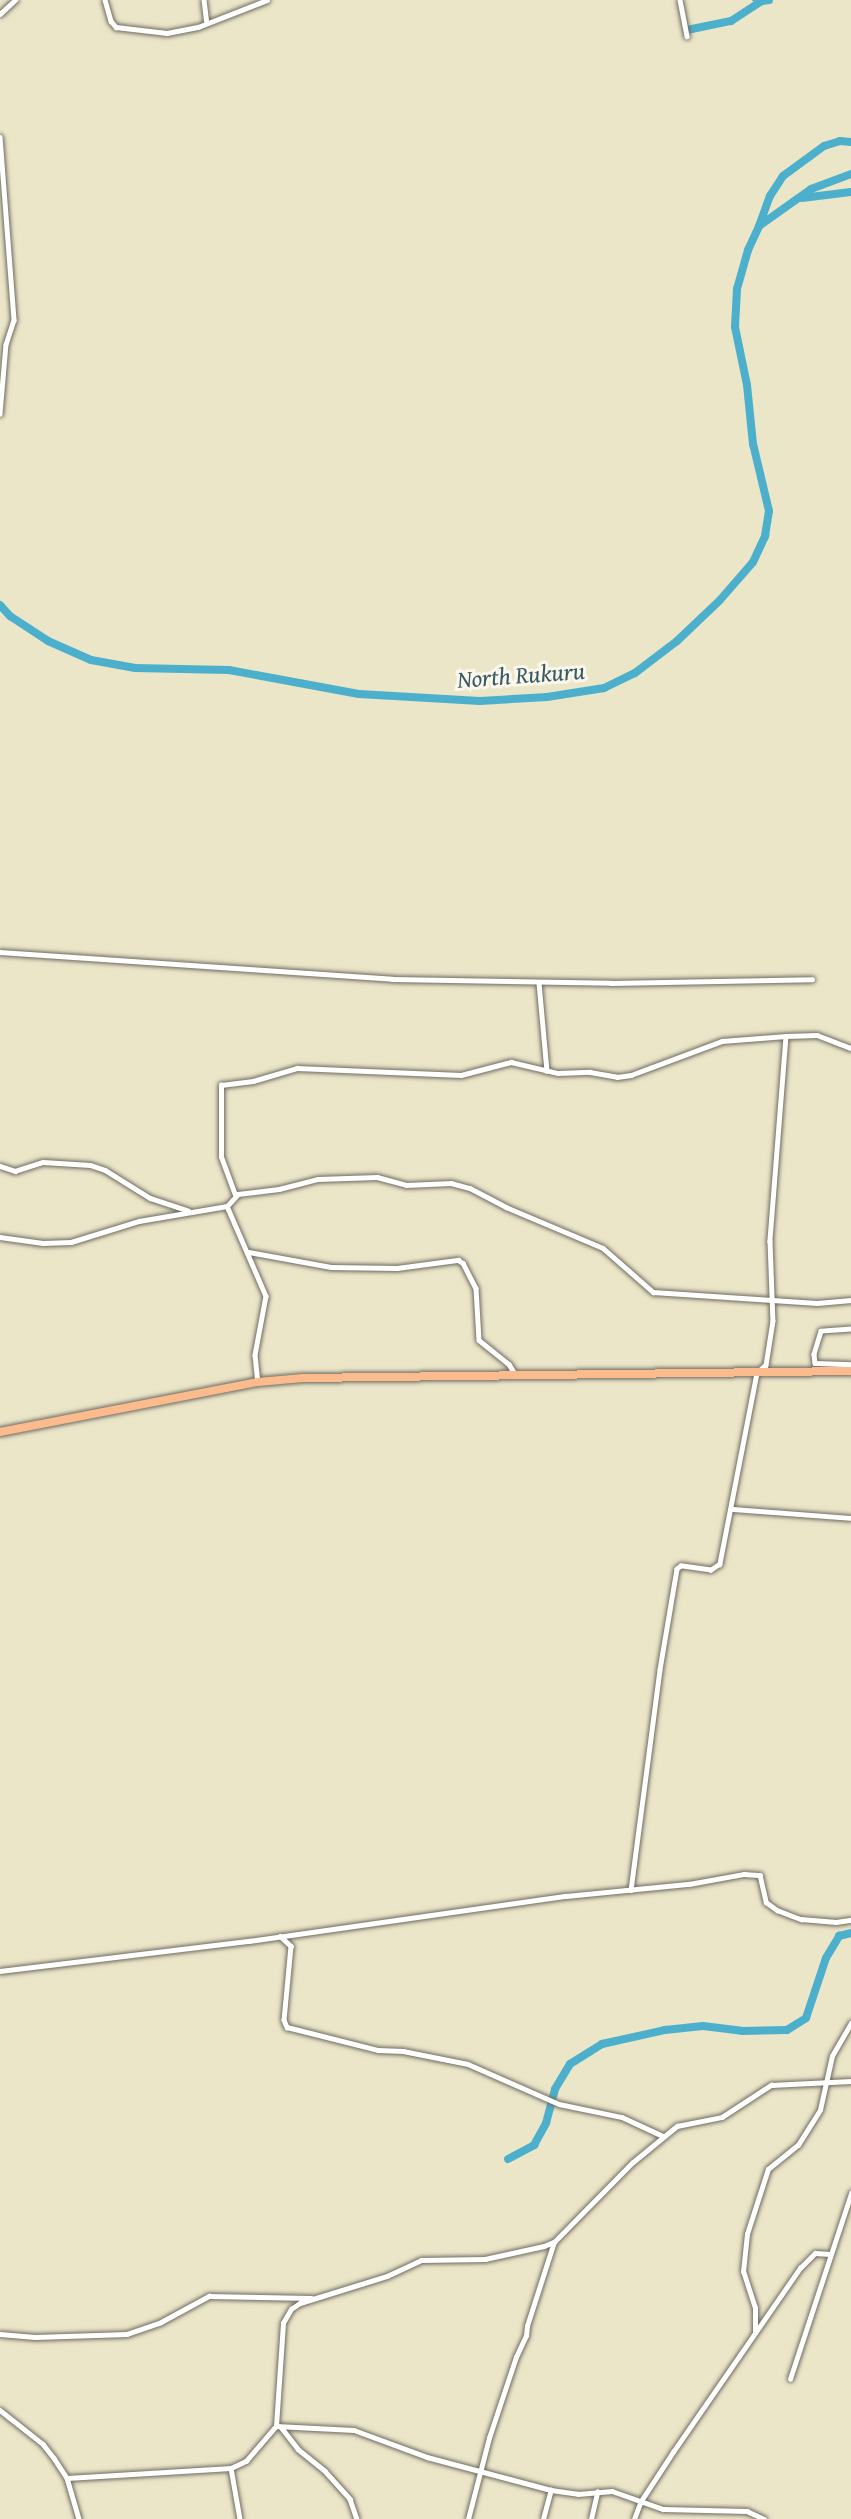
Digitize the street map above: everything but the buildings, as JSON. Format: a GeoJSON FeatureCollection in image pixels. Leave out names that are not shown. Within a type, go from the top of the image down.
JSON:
{"type":"FeatureCollection","features":[{"type":"Feature","properties":{"kind":"main road"},"geometry":{"type":"LineString","coordinates":[[0,1432],[258,1382],[303,1378],[851,1371]]}},
{"type":"Feature","properties":{"kind":"street"},"geometry":{"type":"LineString","coordinates":[[0,14],[15,0]]}},
{"type":"Feature","properties":{"kind":"street"},"geometry":{"type":"LineString","coordinates":[[105,0],[111,21],[122,29],[167,33],[207,23],[267,0]]}},
{"type":"Feature","properties":{"kind":"street"},"geometry":{"type":"LineString","coordinates":[[204,0],[207,23]]}},
{"type":"Feature","properties":{"kind":"street"},"geometry":{"type":"LineString","coordinates":[[680,0],[687,36]]}},
{"type":"Feature","properties":{"kind":"street"},"geometry":{"type":"LineString","coordinates":[[0,137],[13,320],[6,344],[0,414]]}},
{"type":"Feature","properties":{"kind":"street"},"geometry":{"type":"LineString","coordinates":[[0,952],[392,979],[539,983],[812,979]]}},
{"type":"Feature","properties":{"kind":"street"},"geometry":{"type":"LineString","coordinates":[[539,983],[547,1071]]}},
{"type":"Feature","properties":{"kind":"street"},"geometry":{"type":"LineString","coordinates":[[235,1195],[221,1157],[221,1084],[253,1081],[297,1068],[386,1074],[461,1075],[511,1062],[547,1071],[631,1075],[722,1041],[786,1036],[817,1035],[851,1048]]}},
{"type":"Feature","properties":{"kind":"street"},"geometry":{"type":"LineString","coordinates":[[631,1890],[660,1670],[677,1569],[681,1566],[718,1568],[732,1509],[757,1373],[766,1365],[773,1327],[770,1241],[786,1036]]}},
{"type":"Feature","properties":{"kind":"street"},"geometry":{"type":"LineString","coordinates":[[0,1167],[15,1171],[43,1162],[90,1165],[105,1170],[150,1198],[189,1210]]}},
{"type":"Feature","properties":{"kind":"street"},"geometry":{"type":"LineString","coordinates":[[0,1237],[43,1243],[71,1242],[189,1210],[227,1206],[235,1195],[272,1191],[324,1179],[377,1177],[406,1185],[461,1185],[603,1248],[653,1292],[817,1303],[851,1300]]}},
{"type":"Feature","properties":{"kind":"street"},"geometry":{"type":"LineString","coordinates":[[227,1206],[266,1296],[255,1355],[258,1382]]}},
{"type":"Feature","properties":{"kind":"street"},"geometry":{"type":"LineString","coordinates":[[249,1252],[331,1267],[397,1268],[458,1259],[465,1266],[476,1288],[480,1340],[509,1364],[515,1374]]}},
{"type":"Feature","properties":{"kind":"street"},"geometry":{"type":"LineString","coordinates":[[851,1329],[821,1331],[814,1354],[815,1363],[851,1364]]}},
{"type":"Feature","properties":{"kind":"street"},"geometry":{"type":"LineString","coordinates":[[732,1509],[851,1518]]}},
{"type":"Feature","properties":{"kind":"street"},"geometry":{"type":"LineString","coordinates":[[0,1971],[758,1874],[769,1906],[801,1919],[836,1922],[851,1920]]}},
{"type":"Feature","properties":{"kind":"street"},"geometry":{"type":"LineString","coordinates":[[280,1936],[291,1946],[284,2020],[287,2027],[377,2050],[408,2051],[468,2064],[559,2104],[622,2118],[663,2136]]}},
{"type":"Feature","properties":{"kind":"street"},"geometry":{"type":"LineString","coordinates":[[755,2333],[754,2308],[743,2272],[747,2234],[768,2169],[791,2152],[812,2124],[822,2105],[832,2056],[851,2024]]}},
{"type":"Feature","properties":{"kind":"street"},"geometry":{"type":"LineString","coordinates":[[67,2478],[231,2468],[246,2461],[278,2426],[283,2323],[291,2309],[316,2298],[387,2276],[421,2260],[485,2259],[516,2254],[554,2242],[663,2136],[677,2126],[722,2117],[764,2087],[851,2081]]}},
{"type":"Feature","properties":{"kind":"street"},"geometry":{"type":"LineString","coordinates":[[790,2379],[851,2193]]}},
{"type":"Feature","properties":{"kind":"street"},"geometry":{"type":"LineString","coordinates":[[468,2519],[475,2500],[479,2471],[516,2357],[526,2336],[554,2242]]}},
{"type":"Feature","properties":{"kind":"street"},"geometry":{"type":"LineString","coordinates":[[634,2519],[641,2501],[755,2333],[811,2256],[816,2252],[830,2254]]}},
{"type":"Feature","properties":{"kind":"street"},"geometry":{"type":"LineString","coordinates":[[0,2334],[35,2337],[118,2335],[161,2322],[209,2296],[316,2298]]}},
{"type":"Feature","properties":{"kind":"street"},"geometry":{"type":"LineString","coordinates":[[0,2410],[43,2444],[67,2478],[79,2519]]}},
{"type":"Feature","properties":{"kind":"street"},"geometry":{"type":"LineString","coordinates":[[278,2426],[368,2433],[428,2457],[551,2490],[578,2494],[612,2491],[663,2508],[747,2511],[764,2519]]}},
{"type":"Feature","properties":{"kind":"street"},"geometry":{"type":"LineString","coordinates":[[278,2426],[350,2499],[357,2519]]}},
{"type":"Feature","properties":{"kind":"street"},"geometry":{"type":"LineString","coordinates":[[231,2468],[240,2519]]}},
{"type":"Feature","properties":{"kind":"street"},"geometry":{"type":"LineString","coordinates":[[543,2519],[551,2490]]}},
{"type":"Feature","properties":{"kind":"street"},"geometry":{"type":"LineString","coordinates":[[591,2519],[597,2493]]}},
{"type":"Feature","properties":{"kind":"waterway"},"geometry":{"type":"LineString","coordinates":[[753,0],[758,3]]}},
{"type":"Feature","properties":{"kind":"waterway"},"geometry":{"type":"LineString","coordinates":[[687,30],[731,21],[762,1],[769,0]]}},
{"type":"Feature","properties":{"kind":"waterway","name":"North Rukuru"},"geometry":{"type":"LineString","coordinates":[[759,226],[770,196],[783,176],[824,146],[840,141],[851,142]]}},
{"type":"Feature","properties":{"kind":"waterway","name":"North Rukuru"},"geometry":{"type":"LineString","coordinates":[[0,605],[10,616],[48,641],[91,660],[135,668],[229,670],[359,694],[480,701],[547,697],[604,688],[635,673],[677,641],[720,600],[753,562],[765,536],[769,511],[753,444],[747,385],[735,327],[737,289],[748,250],[759,226],[811,189],[851,174]]}},
{"type":"Feature","properties":{"kind":"waterway","name":"North Rukuru"},"geometry":{"type":"LineString","coordinates":[[802,198],[851,192]]}},
{"type":"Feature","properties":{"kind":"waterway"},"geometry":{"type":"LineString","coordinates":[[508,2159],[534,2145],[546,2123],[555,2089],[570,2064],[602,2044],[665,2030],[703,2026],[742,2031],[787,2030],[806,2018],[826,1958],[839,1936],[851,1933]]}}]}
